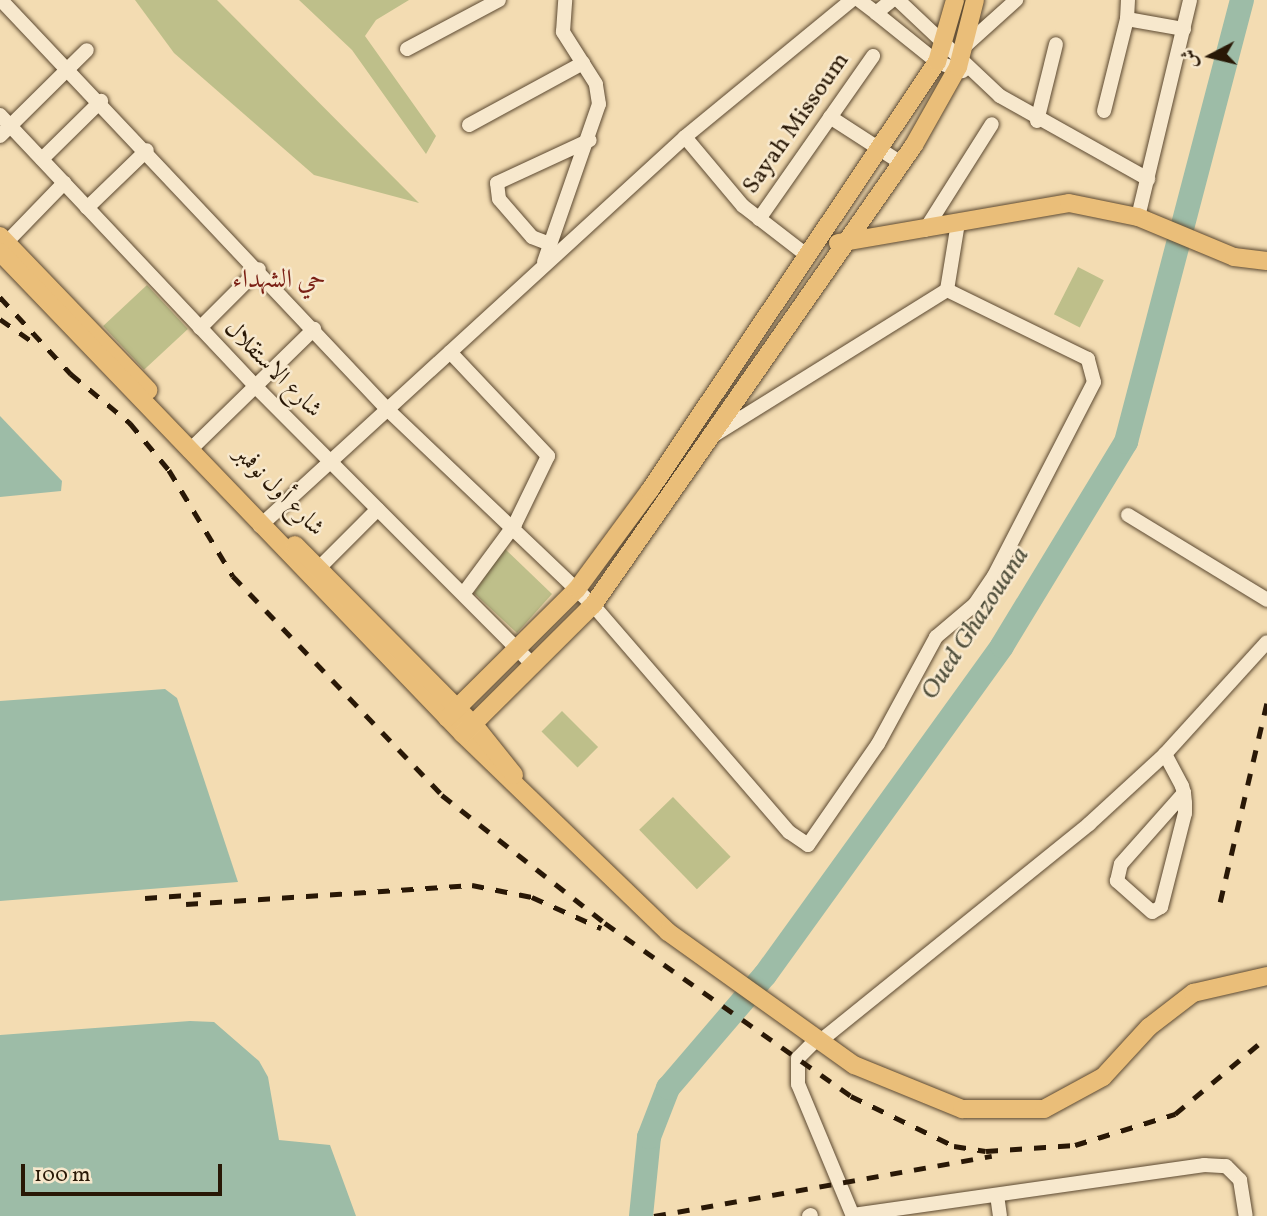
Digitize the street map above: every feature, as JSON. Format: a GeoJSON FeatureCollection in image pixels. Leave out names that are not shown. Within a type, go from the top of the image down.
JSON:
{"type":"FeatureCollection","features":[{"type":"Feature","properties":{"kind":"main road"},"geometry":{"type":"LineString","coordinates":[[955,0],[937,62],[834,221],[577,589],[519,650],[453,713],[519,784],[683,945],[817,1041],[922,1096],[962,1109],[1018,1114],[1082,1092],[1193,993],[1267,976]]}},
{"type":"Feature","properties":{"kind":"main road"},"geometry":{"type":"LineString","coordinates":[[468,729],[593,605],[843,244],[858,233],[963,61],[975,0]]}},
{"type":"Feature","properties":{"kind":"main road"},"geometry":{"type":"LineString","coordinates":[[834,221],[858,233],[925,230],[1047,203],[1138,217],[1234,257],[1266,263]]}},
{"type":"Feature","properties":{"kind":"main road"},"geometry":{"type":"LineString","coordinates":[[821,239],[843,244]]}},
{"type":"Feature","properties":{"kind":"main road","name":"شارع أول نوفمبر"},"geometry":{"type":"LineString","coordinates":[[2,245],[264,522],[453,713]]}},
{"type":"Feature","properties":{"kind":"main road","name":"شارع أول نوفمبر"},"geometry":{"type":"LineString","coordinates":[[264,522],[319,568],[453,713]]}},
{"type":"Feature","properties":{"kind":"street"},"geometry":{"type":"LineString","coordinates":[[1,0],[147,150],[387,409],[515,524],[593,605],[789,832],[808,845],[878,744],[936,637],[975,604],[994,576],[1094,382],[1088,359],[947,290]]}},
{"type":"Feature","properties":{"kind":"street"},"geometry":{"type":"LineString","coordinates":[[407,49],[499,0]]}},
{"type":"Feature","properties":{"kind":"street"},"geometry":{"type":"LineString","coordinates":[[544,264],[590,141],[599,104],[596,84],[563,32],[565,0]]}},
{"type":"Feature","properties":{"kind":"street","name":"Sayah Missoum"},"geometry":{"type":"LineString","coordinates":[[264,522],[685,137],[852,0]]}},
{"type":"Feature","properties":{"kind":"street"},"geometry":{"type":"LineString","coordinates":[[859,0],[937,62],[963,61],[1016,0]]}},
{"type":"Feature","properties":{"kind":"street"},"geometry":{"type":"LineString","coordinates":[[876,13],[892,0]]}},
{"type":"Feature","properties":{"kind":"street"},"geometry":{"type":"LineString","coordinates":[[898,0],[963,61],[1037,121],[1148,179]]}},
{"type":"Feature","properties":{"kind":"street"},"geometry":{"type":"LineString","coordinates":[[1104,111],[1127,19],[1128,0]]}},
{"type":"Feature","properties":{"kind":"street"},"geometry":{"type":"LineString","coordinates":[[1138,217],[1190,0]]}},
{"type":"Feature","properties":{"kind":"street"},"geometry":{"type":"LineString","coordinates":[[1127,19],[1184,29]]}},
{"type":"Feature","properties":{"kind":"street"},"geometry":{"type":"LineString","coordinates":[[1037,121],[1056,44]]}},
{"type":"Feature","properties":{"kind":"street"},"geometry":{"type":"LineString","coordinates":[[3,126],[87,50]]}},
{"type":"Feature","properties":{"kind":"street","name":"Sayah Missoum"},"geometry":{"type":"LineString","coordinates":[[759,219],[873,56]]}},
{"type":"Feature","properties":{"kind":"street"},"geometry":{"type":"LineString","coordinates":[[469,124],[583,63]]}},
{"type":"Feature","properties":{"kind":"street"},"geometry":{"type":"LineString","coordinates":[[42,159],[101,102]]}},
{"type":"Feature","properties":{"kind":"street"},"geometry":{"type":"LineString","coordinates":[[830,117],[901,163]]}},
{"type":"Feature","properties":{"kind":"street"},"geometry":{"type":"LineString","coordinates":[[925,230],[992,124]]}},
{"type":"Feature","properties":{"kind":"street","name":"شارع الاستقلال"},"geometry":{"type":"LineString","coordinates":[[3,126],[42,159],[256,387],[533,665]]}},
{"type":"Feature","properties":{"kind":"street","name":"Sayah Missoum"},"geometry":{"type":"LineString","coordinates":[[685,137],[759,219],[809,257]]}},
{"type":"Feature","properties":{"kind":"street"},"geometry":{"type":"LineString","coordinates":[[551,244],[524,228],[499,198],[497,183],[590,141]]}},
{"type":"Feature","properties":{"kind":"street"},"geometry":{"type":"LineString","coordinates":[[87,208],[147,150]]}},
{"type":"Feature","properties":{"kind":"street"},"geometry":{"type":"LineString","coordinates":[[2,245],[64,183]]}},
{"type":"Feature","properties":{"kind":"street"},"geometry":{"type":"LineString","coordinates":[[706,439],[947,290],[958,223]]}},
{"type":"Feature","properties":{"kind":"street"},"geometry":{"type":"LineString","coordinates":[[200,328],[259,269]]}},
{"type":"Feature","properties":{"kind":"street"},"geometry":{"type":"LineString","coordinates":[[192,447],[314,329]]}},
{"type":"Feature","properties":{"kind":"street"},"geometry":{"type":"LineString","coordinates":[[450,352],[547,451],[547,465],[515,524],[464,593]]}},
{"type":"Feature","properties":{"kind":"street"},"geometry":{"type":"LineString","coordinates":[[319,568],[378,509]]}},
{"type":"Feature","properties":{"kind":"street"},"geometry":{"type":"LineString","coordinates":[[1128,515],[1267,600]]}},
{"type":"Feature","properties":{"kind":"street"},"geometry":{"type":"LineString","coordinates":[[1246,1216],[1240,1180],[1226,1166],[853,1216],[798,1084],[798,1058],[950,941],[1165,754],[1267,642]]}},
{"type":"Feature","properties":{"kind":"street"},"geometry":{"type":"LineString","coordinates":[[1165,754],[1184,793],[1185,813],[1161,906],[1152,912],[1118,881],[1121,864],[1184,793]]}},
{"type":"Feature","properties":{"kind":"street"},"geometry":{"type":"LineString","coordinates":[[997,1195],[1000,1216]]}},
{"type":"Feature","properties":{"kind":"green space"},"geometry":{"type":"Polygon","coordinates":[[[135,0],[217,0],[419,203],[314,175],[174,53],[135,0]]]}},
{"type":"Feature","properties":{"kind":"green space"},"geometry":{"type":"Polygon","coordinates":[[[299,0],[409,0],[376,20],[365,36],[436,136],[426,154],[352,50],[299,0]]]}},
{"type":"Feature","properties":{"kind":"green space"},"geometry":{"type":"Polygon","coordinates":[[[1078,267],[1104,280],[1080,327],[1054,314],[1078,267]]]}},
{"type":"Feature","properties":{"kind":"green space"},"geometry":{"type":"Polygon","coordinates":[[[147,285],[188,329],[144,370],[103,326],[147,285]]]}},
{"type":"Feature","properties":{"kind":"green space"},"geometry":{"type":"Polygon","coordinates":[[[504,548],[552,594],[517,633],[474,593],[504,548]]]}},
{"type":"Feature","properties":{"kind":"green space"},"geometry":{"type":"Polygon","coordinates":[[[562,711],[598,747],[578,768],[541,732],[562,711]]]}},
{"type":"Feature","properties":{"kind":"green space"},"geometry":{"type":"Polygon","coordinates":[[[673,797],[731,857],[697,889],[639,830],[673,797]]]}},
{"type":"Feature","properties":{"kind":"shaded area"},"geometry":{"type":"Polygon","coordinates":[[[0,416],[62,481],[61,491],[0,497],[0,416]]]}},
{"type":"Feature","properties":{"kind":"shaded area"},"geometry":{"type":"Polygon","coordinates":[[[165,689],[177,698],[238,882],[0,901],[0,701],[165,689]]]}},
{"type":"Feature","properties":{"kind":"shaded area"},"geometry":{"type":"Polygon","coordinates":[[[190,1021],[214,1022],[259,1061],[268,1077],[279,1140],[330,1145],[356,1216],[0,1216],[0,1035],[190,1021]]]}},
{"type":"Feature","properties":{"kind":"waterway","name":"Oued Ghazouana"},"geometry":{"type":"LineString","coordinates":[[641,1216],[649,1137],[668,1088],[765,975],[1002,646],[1126,442],[1242,0]]}},
{"type":"Feature","properties":{"kind":"railway"},"geometry":{"type":"LineString","coordinates":[[0,297],[71,374],[130,423],[169,470],[233,576],[442,795],[605,923],[851,1096],[954,1146],[986,1151],[1075,1145],[1175,1114],[1267,1037]]}},
{"type":"Feature","properties":{"kind":"railway"},"geometry":{"type":"LineString","coordinates":[[0,319],[32,341]]}},
{"type":"Feature","properties":{"kind":"railway"},"geometry":{"type":"LineString","coordinates":[[1220,902],[1267,701]]}},
{"type":"Feature","properties":{"kind":"railway"},"geometry":{"type":"LineString","coordinates":[[186,904],[472,885],[532,897],[601,928]]}},
{"type":"Feature","properties":{"kind":"railway"},"geometry":{"type":"LineString","coordinates":[[145,898],[201,894]]}},
{"type":"Feature","properties":{"kind":"railway"},"geometry":{"type":"LineString","coordinates":[[654,1216],[992,1156]]}},
{"type":"Feature","properties":{"kind":"district","name":"حي الشهداء"},"geometry":{"type":"Point","coordinates":[279,281]}}]}
